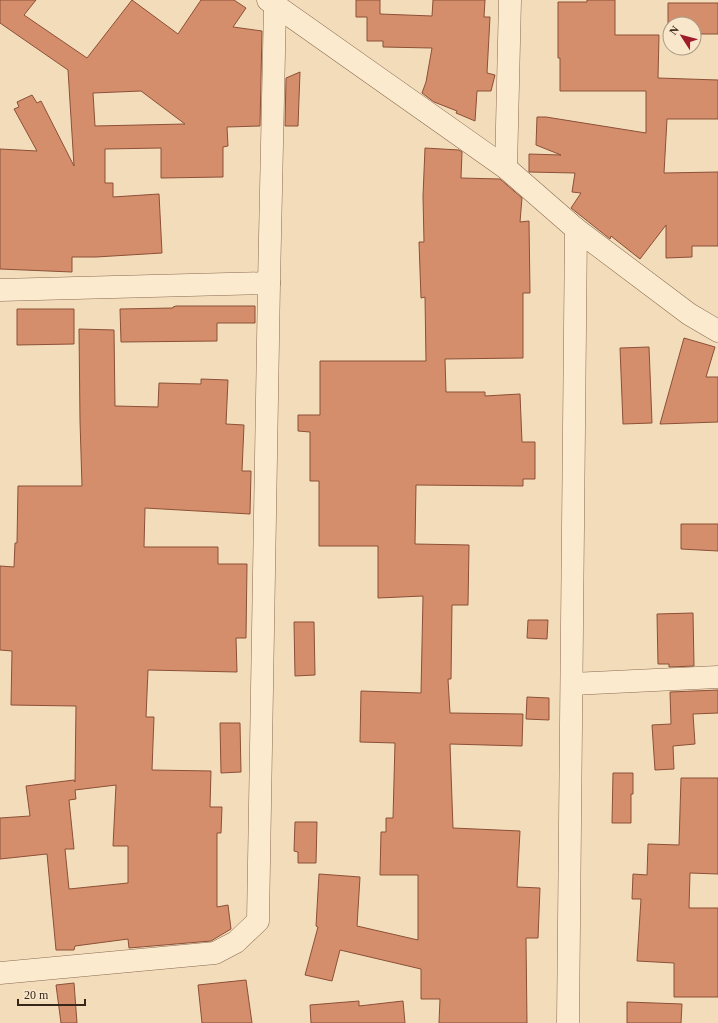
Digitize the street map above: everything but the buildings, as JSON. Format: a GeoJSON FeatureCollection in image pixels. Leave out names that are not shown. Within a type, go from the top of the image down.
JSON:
{"type":"FeatureCollection","features":[{"type":"Feature","properties":{"kind":"street"},"geometry":{"type":"LineString","coordinates":[[506,168],[510,0]]}},
{"type":"Feature","properties":{"kind":"street"},"geometry":{"type":"LineString","coordinates":[[272,3],[506,168],[576,229],[689,314],[718,331]]}},
{"type":"Feature","properties":{"kind":"street"},"geometry":{"type":"LineString","coordinates":[[0,973],[215,953],[236,942],[258,921],[269,283],[272,3]]}},
{"type":"Feature","properties":{"kind":"street"},"geometry":{"type":"LineString","coordinates":[[568,1023],[576,229]]}},
{"type":"Feature","properties":{"kind":"street"},"geometry":{"type":"LineString","coordinates":[[0,290],[269,283]]}},
{"type":"Feature","properties":{"kind":"street"},"geometry":{"type":"LineString","coordinates":[[572,684],[718,677]]}}]}
